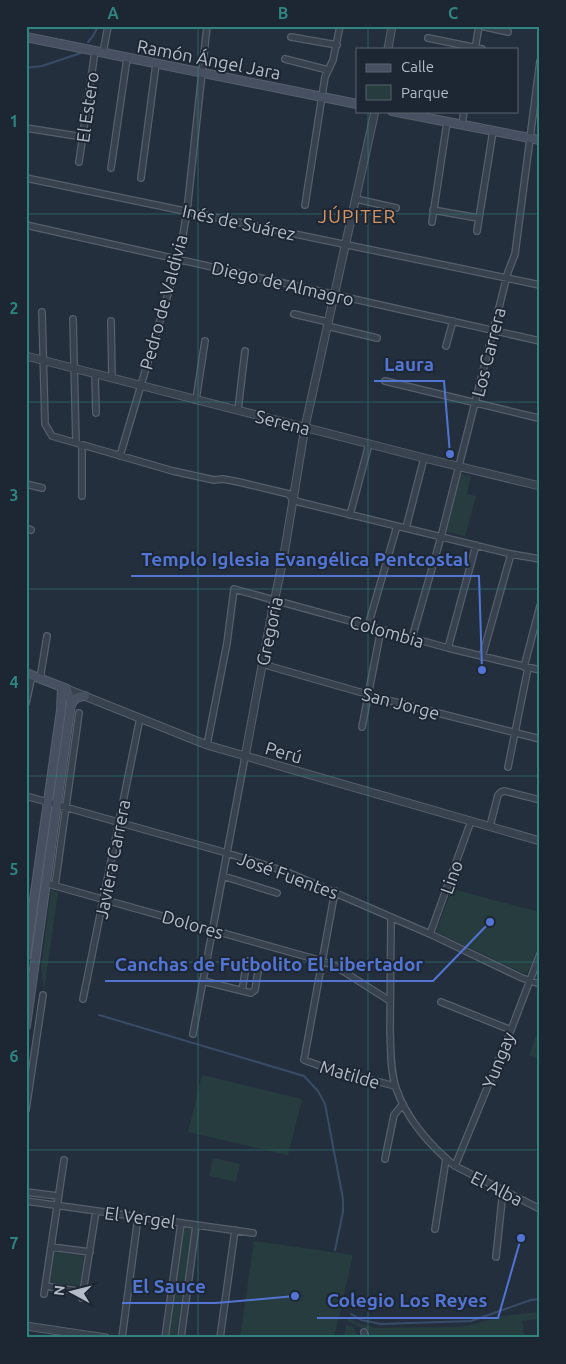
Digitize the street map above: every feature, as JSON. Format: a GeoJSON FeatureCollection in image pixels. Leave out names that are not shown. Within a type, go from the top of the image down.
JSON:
{"type":"FeatureCollection","features":[{"type":"Feature","properties":{"kind":"main road","name":"Ramón Ángel Jara"},"geometry":{"type":"LineString","coordinates":[[26,37],[356,104]]}},
{"type":"Feature","properties":{"kind":"main road"},"geometry":{"type":"LineString","coordinates":[[397,112],[540,140]]}},
{"type":"Feature","properties":{"kind":"main road","name":"Perú"},"geometry":{"type":"LineString","coordinates":[[33,676],[65,688]]}},
{"type":"Feature","properties":{"kind":"main road"},"geometry":{"type":"LineString","coordinates":[[26,956],[70,708],[70,698],[65,688]]}},
{"type":"Feature","properties":{"kind":"main road"},"geometry":{"type":"LineString","coordinates":[[26,1026],[45,884],[65,688]]}},
{"type":"Feature","properties":{"kind":"main road"},"geometry":{"type":"LineString","coordinates":[[70,708],[75,699],[79,696],[85,696]]}},
{"type":"Feature","properties":{"kind":"street","name":"El Estero"},"geometry":{"type":"LineString","coordinates":[[79,162],[99,52],[108,26]]}},
{"type":"Feature","properties":{"kind":"street","name":"Pedro de Valdivia"},"geometry":{"type":"LineString","coordinates":[[120,456],[178,260],[187,211],[207,26]]}},
{"type":"Feature","properties":{"kind":"street"},"geometry":{"type":"LineString","coordinates":[[305,206],[325,77],[337,45],[340,26]]}},
{"type":"Feature","properties":{"kind":"street"},"geometry":{"type":"LineString","coordinates":[[388,48],[392,26]]}},
{"type":"Feature","properties":{"kind":"street"},"geometry":{"type":"LineString","coordinates":[[428,38],[475,48],[480,26],[508,32]]}},
{"type":"Feature","properties":{"kind":"street"},"geometry":{"type":"LineString","coordinates":[[291,36],[337,45]]}},
{"type":"Feature","properties":{"kind":"street"},"geometry":{"type":"LineString","coordinates":[[111,168],[127,58]]}},
{"type":"Feature","properties":{"kind":"street"},"geometry":{"type":"LineString","coordinates":[[285,59],[328,70]]}},
{"type":"Feature","properties":{"kind":"street","name":"Los Carrera"},"geometry":{"type":"LineString","coordinates":[[412,638],[476,402],[506,278],[515,254],[540,61]]}},
{"type":"Feature","properties":{"kind":"street"},"geometry":{"type":"LineString","coordinates":[[141,178],[156,64]]}},
{"type":"Feature","properties":{"kind":"street","name":"Gregoria"},"geometry":{"type":"LineString","coordinates":[[193,1034],[284,555],[305,428],[375,112]]}},
{"type":"Feature","properties":{"kind":"street"},"geometry":{"type":"LineString","coordinates":[[462,125],[464,112]]}},
{"type":"Feature","properties":{"kind":"street"},"geometry":{"type":"LineString","coordinates":[[432,222],[447,122]]}},
{"type":"Feature","properties":{"kind":"street"},"geometry":{"type":"LineString","coordinates":[[26,128],[83,137]]}},
{"type":"Feature","properties":{"kind":"street"},"geometry":{"type":"LineString","coordinates":[[477,231],[493,131]]}},
{"type":"Feature","properties":{"kind":"street","name":"Inés de Suárez"},"geometry":{"type":"LineString","coordinates":[[26,178],[540,285]]}},
{"type":"Feature","properties":{"kind":"street"},"geometry":{"type":"LineString","coordinates":[[356,199],[396,208]]}},
{"type":"Feature","properties":{"kind":"street"},"geometry":{"type":"LineString","coordinates":[[433,210],[478,218]]}},
{"type":"Feature","properties":{"kind":"street","name":"Diego de Almagro"},"geometry":{"type":"LineString","coordinates":[[26,225],[540,341]]}},
{"type":"Feature","properties":{"kind":"street"},"geometry":{"type":"LineString","coordinates":[[42,312],[45,424],[52,436],[172,471],[214,480],[223,479],[239,482],[289,494],[292,499],[298,502],[511,554],[540,559]]}},
{"type":"Feature","properties":{"kind":"street"},"geometry":{"type":"LineString","coordinates":[[294,314],[377,338]]}},
{"type":"Feature","properties":{"kind":"street"},"geometry":{"type":"LineString","coordinates":[[73,320],[82,496]]}},
{"type":"Feature","properties":{"kind":"street"},"geometry":{"type":"LineString","coordinates":[[111,320],[112,378]]}},
{"type":"Feature","properties":{"kind":"street"},"geometry":{"type":"LineString","coordinates":[[446,346],[453,321]]}},
{"type":"Feature","properties":{"kind":"street"},"geometry":{"type":"LineString","coordinates":[[196,400],[205,340]]}},
{"type":"Feature","properties":{"kind":"street"},"geometry":{"type":"LineString","coordinates":[[238,410],[245,351]]}},
{"type":"Feature","properties":{"kind":"street","name":"Serena"},"geometry":{"type":"LineString","coordinates":[[26,356],[540,486]]}},
{"type":"Feature","properties":{"kind":"street"},"geometry":{"type":"LineString","coordinates":[[95,374],[96,413]]}},
{"type":"Feature","properties":{"kind":"street"},"geometry":{"type":"LineString","coordinates":[[385,381],[538,418]]}},
{"type":"Feature","properties":{"kind":"street"},"geometry":{"type":"LineString","coordinates":[[350,515],[369,444]]}},
{"type":"Feature","properties":{"kind":"street"},"geometry":{"type":"LineString","coordinates":[[406,528],[424,458]]}},
{"type":"Feature","properties":{"kind":"street"},"geometry":{"type":"LineString","coordinates":[[26,484],[42,488]]}},
{"type":"Feature","properties":{"kind":"street"},"geometry":{"type":"LineString","coordinates":[[368,626],[397,526]]}},
{"type":"Feature","properties":{"kind":"street"},"geometry":{"type":"LineString","coordinates":[[448,648],[476,545]]}},
{"type":"Feature","properties":{"kind":"street"},"geometry":{"type":"LineString","coordinates":[[482,657],[511,554]]}},
{"type":"Feature","properties":{"kind":"street","name":"Colombia"},"geometry":{"type":"LineString","coordinates":[[207,745],[227,644],[234,589],[448,648],[540,670]]}},
{"type":"Feature","properties":{"kind":"street"},"geometry":{"type":"LineString","coordinates":[[508,767],[526,667],[540,606]]}},
{"type":"Feature","properties":{"kind":"street"},"geometry":{"type":"LineString","coordinates":[[362,727],[381,630]]}},
{"type":"Feature","properties":{"kind":"street"},"geometry":{"type":"LineString","coordinates":[[26,704],[33,676],[47,636]]}},
{"type":"Feature","properties":{"kind":"street","name":"San Jorge"},"geometry":{"type":"LineString","coordinates":[[262,664],[540,739]]}},
{"type":"Feature","properties":{"kind":"street","name":"Perú"},"geometry":{"type":"LineString","coordinates":[[65,688],[207,745],[540,841]]}},
{"type":"Feature","properties":{"kind":"street"},"geometry":{"type":"LineString","coordinates":[[55,886],[79,713]]}},
{"type":"Feature","properties":{"kind":"street","name":"Javiera Carrera"},"geometry":{"type":"LineString","coordinates":[[84,999],[140,718]]}},
{"type":"Feature","properties":{"kind":"street"},"geometry":{"type":"LineString","coordinates":[[490,826],[498,795],[501,792],[505,791],[540,800]]}},
{"type":"Feature","properties":{"kind":"street","name":"José Fuentes"},"geometry":{"type":"LineString","coordinates":[[26,796],[52,802],[287,872],[335,891],[522,978],[540,984]]}},
{"type":"Feature","properties":{"kind":"street","name":"Lino"},"geometry":{"type":"LineString","coordinates":[[430,934],[471,821]]}},
{"type":"Feature","properties":{"kind":"street"},"geometry":{"type":"LineString","coordinates":[[223,876],[277,893]]}},
{"type":"Feature","properties":{"kind":"street","name":"Dolores"},"geometry":{"type":"LineString","coordinates":[[45,884],[322,960],[335,966],[390,1001]]}},
{"type":"Feature","properties":{"kind":"street"},"geometry":{"type":"LineString","coordinates":[[322,960],[335,891]]}},
{"type":"Feature","properties":{"kind":"street"},"geometry":{"type":"LineString","coordinates":[[391,917],[391,1060],[395,1086],[403,1104],[420,1130],[446,1159],[455,1166]]}},
{"type":"Feature","properties":{"kind":"street","name":"Yungay"},"geometry":{"type":"LineString","coordinates":[[455,1166],[540,954]]}},
{"type":"Feature","properties":{"kind":"street","name":"Matilde"},"geometry":{"type":"LineString","coordinates":[[322,960],[304,1060],[329,1069],[395,1086]]}},
{"type":"Feature","properties":{"kind":"street"},"geometry":{"type":"LineString","coordinates":[[242,991],[248,961]]}},
{"type":"Feature","properties":{"kind":"street"},"geometry":{"type":"LineString","coordinates":[[203,981],[251,993],[254,991],[259,966]]}},
{"type":"Feature","properties":{"kind":"street"},"geometry":{"type":"LineString","coordinates":[[26,1110],[43,995]]}},
{"type":"Feature","properties":{"kind":"street"},"geometry":{"type":"LineString","coordinates":[[441,1002],[511,1030]]}},
{"type":"Feature","properties":{"kind":"street"},"geometry":{"type":"LineString","coordinates":[[385,1159],[394,1115],[403,1104]]}},
{"type":"Feature","properties":{"kind":"street"},"geometry":{"type":"LineString","coordinates":[[434,1229],[446,1159]]}},
{"type":"Feature","properties":{"kind":"street"},"geometry":{"type":"LineString","coordinates":[[44,1294],[64,1160]]}},
{"type":"Feature","properties":{"kind":"street","name":"El Alba"},"geometry":{"type":"LineString","coordinates":[[455,1166],[540,1210]]}},
{"type":"Feature","properties":{"kind":"street"},"geometry":{"type":"LineString","coordinates":[[496,1257],[503,1190]]}},
{"type":"Feature","properties":{"kind":"street"},"geometry":{"type":"LineString","coordinates":[[26,1192],[58,1196]]}},
{"type":"Feature","properties":{"kind":"street","name":"El Vergel"},"geometry":{"type":"LineString","coordinates":[[26,1200],[253,1233]]}},
{"type":"Feature","properties":{"kind":"street"},"geometry":{"type":"LineString","coordinates":[[45,1286],[83,1295],[96,1211]]}},
{"type":"Feature","properties":{"kind":"street"},"geometry":{"type":"LineString","coordinates":[[122,1338],[138,1217]]}},
{"type":"Feature","properties":{"kind":"street"},"geometry":{"type":"LineString","coordinates":[[165,1338],[181,1222]]}},
{"type":"Feature","properties":{"kind":"street"},"geometry":{"type":"LineString","coordinates":[[181,1338],[196,1225]]}},
{"type":"Feature","properties":{"kind":"street"},"geometry":{"type":"LineString","coordinates":[[220,1338],[235,1230]]}},
{"type":"Feature","properties":{"kind":"street"},"geometry":{"type":"LineString","coordinates":[[51,1247],[90,1252]]}},
{"type":"Feature","properties":{"kind":"street"},"geometry":{"type":"LineString","coordinates":[[26,1326],[77,1336],[106,1338]]}},
{"type":"Feature","properties":{"kind":"green space"},"geometry":{"type":"Polygon","coordinates":[[[461,474],[471,476],[467,494],[476,496],[465,536],[446,532],[461,474]]]}},
{"type":"Feature","properties":{"kind":"green space"},"geometry":{"type":"Polygon","coordinates":[[[452,889],[540,912],[540,942],[528,972],[523,973],[436,932],[452,889]]]}},
{"type":"Feature","properties":{"kind":"green space"},"geometry":{"type":"Polygon","coordinates":[[[51,890],[58,892],[44,991],[41,967],[51,890]]]}},
{"type":"Feature","properties":{"kind":"green space"},"geometry":{"type":"Polygon","coordinates":[[[540,1026],[540,1059],[529,1055],[540,1026]]]}},
{"type":"Feature","properties":{"kind":"green space"},"geometry":{"type":"Polygon","coordinates":[[[202,1075],[302,1099],[288,1155],[188,1132],[202,1075]]]}},
{"type":"Feature","properties":{"kind":"green space"},"geometry":{"type":"Polygon","coordinates":[[[213,1158],[240,1164],[236,1182],[209,1176],[213,1158]]]}},
{"type":"Feature","properties":{"kind":"green space"},"geometry":{"type":"Polygon","coordinates":[[[183,1227],[193,1229],[176,1338],[168,1338],[183,1227]]]}},
{"type":"Feature","properties":{"kind":"green space"},"geometry":{"type":"Polygon","coordinates":[[[254,1241],[353,1255],[334,1338],[240,1338],[254,1241]]]}},
{"type":"Feature","properties":{"kind":"green space"},"geometry":{"type":"Polygon","coordinates":[[[54,1252],[84,1256],[80,1286],[50,1282],[54,1252]]]}},
{"type":"Feature","properties":{"kind":"green space"},"geometry":{"type":"Polygon","coordinates":[[[540,1312],[540,1328],[537,1319],[522,1321],[525,1338],[372,1338],[368,1330],[347,1320],[348,1317],[356,1322],[376,1328],[450,1327],[467,1326],[502,1316],[540,1312]]]}},
{"type":"Feature","properties":{"kind":"green space"},"geometry":{"type":"Polygon","coordinates":[[[346,1325],[353,1327],[360,1338],[344,1338],[346,1325]]]}},
{"type":"Feature","properties":{"kind":"waterway"},"geometry":{"type":"LineString","coordinates":[[88,42],[98,26]]}},
{"type":"Feature","properties":{"kind":"waterway"},"geometry":{"type":"LineString","coordinates":[[26,68],[42,66],[81,53]]}},
{"type":"Feature","properties":{"kind":"waterway"},"geometry":{"type":"LineString","coordinates":[[99,1015],[304,1076],[318,1091],[325,1104],[343,1199],[343,1212],[335,1250]]}},
{"type":"Feature","properties":{"kind":"waterway"},"geometry":{"type":"LineString","coordinates":[[351,1314],[361,1320],[381,1324],[471,1321],[531,1300],[540,1299]]}},
{"type":"Feature","properties":{"kind":"place","name":"Laura"},"geometry":{"type":"Point","coordinates":[450,454]}},
{"type":"Feature","properties":{"kind":"place","name":"Templo Iglesia Evangélica Pentcostal"},"geometry":{"type":"Point","coordinates":[482,670]}},
{"type":"Feature","properties":{"kind":"place","name":"Canchas de Futbolito El Libertador"},"geometry":{"type":"Point","coordinates":[490,922]}},
{"type":"Feature","properties":{"kind":"place","name":"Colegio Los Reyes"},"geometry":{"type":"Point","coordinates":[521,1238]}},
{"type":"Feature","properties":{"kind":"place","name":"El Sauce"},"geometry":{"type":"Point","coordinates":[295,1296]}},
{"type":"Feature","properties":{"kind":"district","name":"JÚPITER"},"geometry":{"type":"Point","coordinates":[357,216]}}]}
